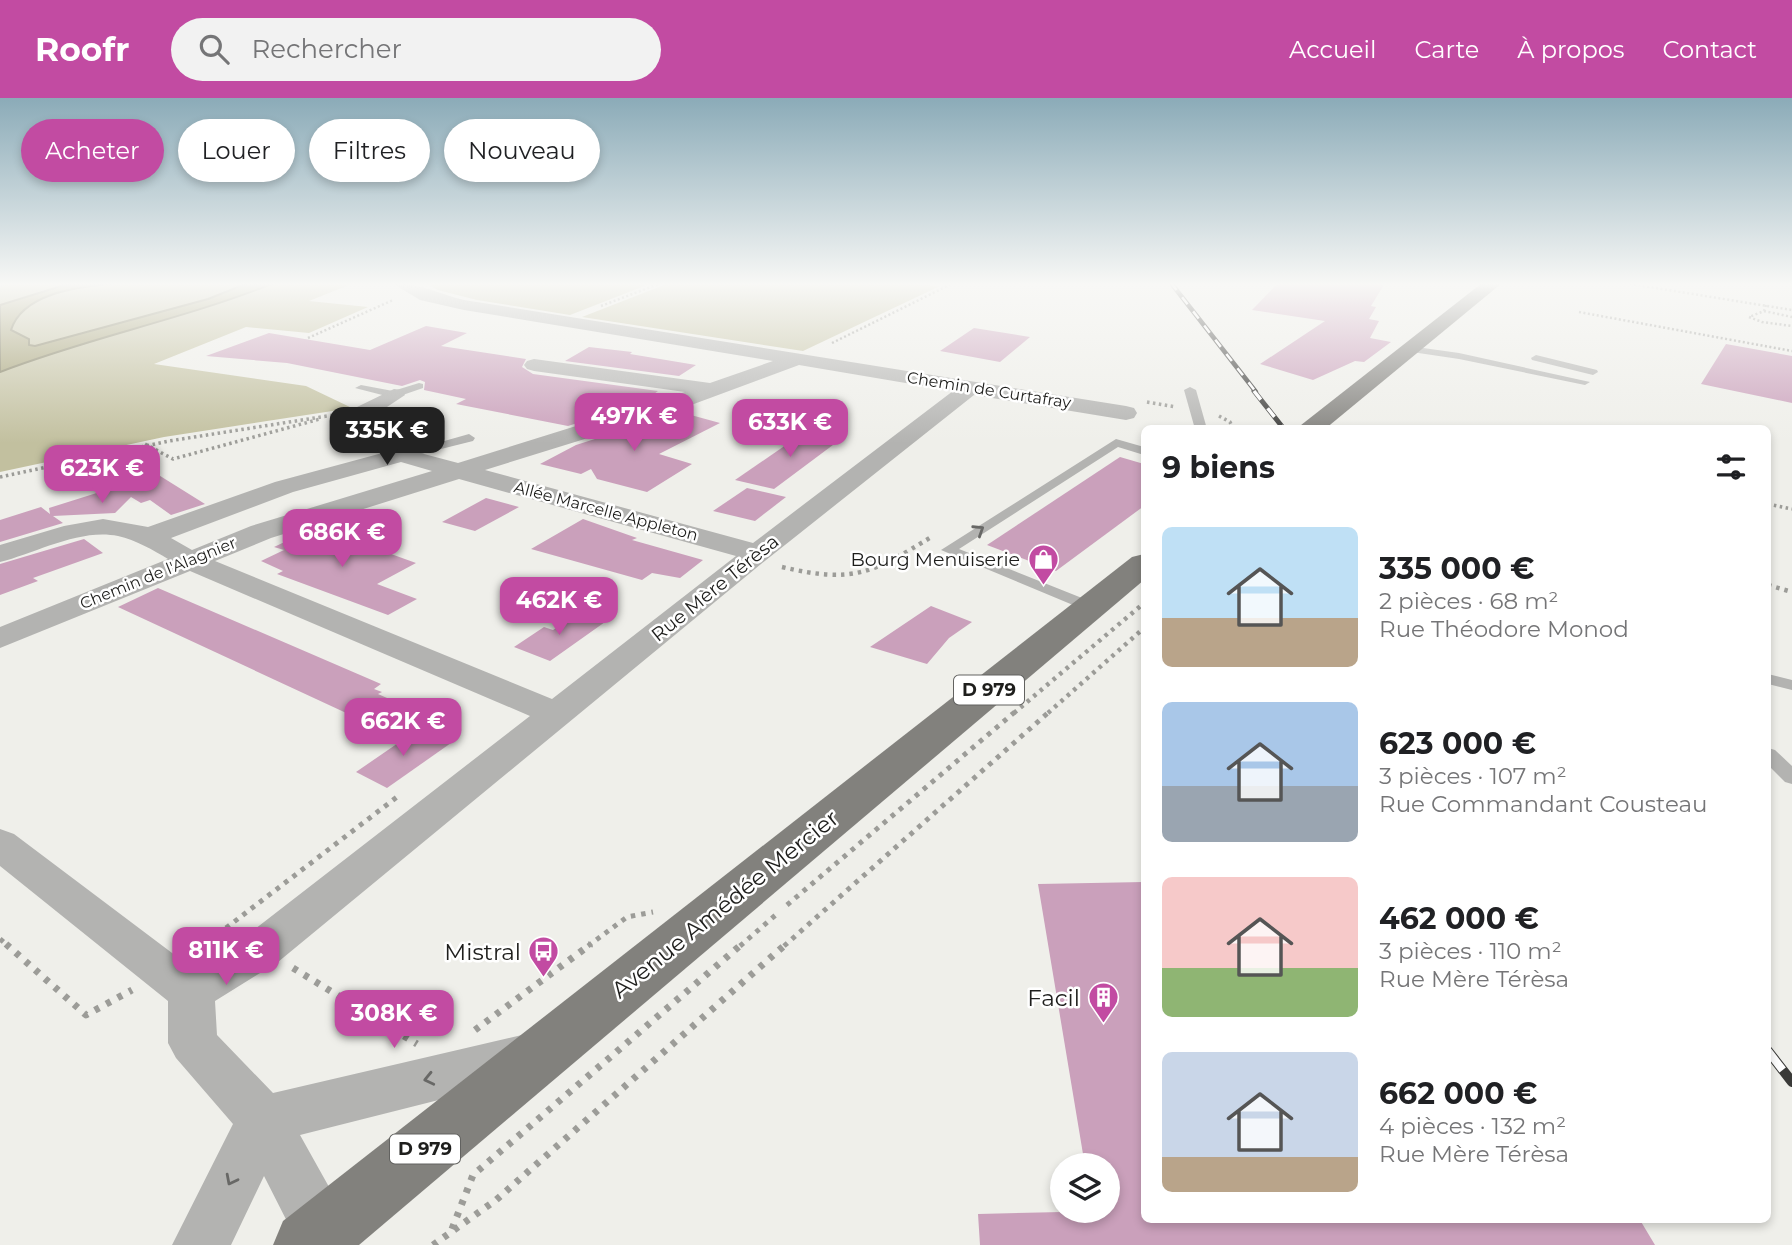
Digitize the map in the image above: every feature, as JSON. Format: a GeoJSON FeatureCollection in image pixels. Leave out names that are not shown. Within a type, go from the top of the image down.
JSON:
{"type":"FeatureCollection","features":[{"type":"Feature","properties":{"kind":"main road"},"geometry":{"type":"LineString","coordinates":[[1314,425],[1425,337]]}},
{"type":"Feature","properties":{"kind":"main road","name":"Avenue Amédée Mercier"},"geometry":{"type":"LineString","coordinates":[[319,1241],[543,1052],[1141,566]]}},
{"type":"Feature","properties":{"kind":"street","name":"Chemin de Curtafray"},"geometry":{"type":"LineString","coordinates":[[658,337],[1126,413]]}},
{"type":"Feature","properties":{"kind":"street","name":"Chemin de l'Alagnier"},"geometry":{"type":"LineString","coordinates":[[0,638],[261,532],[714,390],[798,359]]}},
{"type":"Feature","properties":{"kind":"street"},"geometry":{"type":"LineString","coordinates":[[534,365],[714,390]]}},
{"type":"Feature","properties":{"kind":"street","name":"Rue Mère Térèsa"},"geometry":{"type":"LineString","coordinates":[[191,992],[262,949],[755,555],[971,387]]}},
{"type":"Feature","properties":{"kind":"street"},"geometry":{"type":"LineString","coordinates":[[147,537],[285,487],[401,455],[365,412],[394,395]]}},
{"type":"Feature","properties":{"kind":"street","name":"Allée Marcelle Appleton"},"geometry":{"type":"LineString","coordinates":[[401,455],[755,555]]}},
{"type":"Feature","properties":{"kind":"street"},"geometry":{"type":"LineString","coordinates":[[0,554],[58,536],[113,527],[147,537],[189,560],[557,714]]}},
{"type":"Feature","properties":{"kind":"street"},"geometry":{"type":"LineString","coordinates":[[0,844],[163,974],[191,992],[193,1043],[263,1120],[319,1241]]}},
{"type":"Feature","properties":{"kind":"street"},"geometry":{"type":"LineString","coordinates":[[201,1245],[263,1120],[543,1052]]}},
{"type":"Feature","properties":{"kind":"lane"},"geometry":{"type":"LineString","coordinates":[[1413,346],[1589,377],[1536,358]]}},
{"type":"Feature","properties":{"kind":"lane"},"geometry":{"type":"LineString","coordinates":[[361,388],[394,395],[419,386]]}},
{"type":"Feature","properties":{"kind":"lane"},"geometry":{"type":"LineString","coordinates":[[1190,390],[1200,425]]}},
{"type":"Feature","properties":{"kind":"lane"},"geometry":{"type":"LineString","coordinates":[[401,455],[469,438]]}},
{"type":"Feature","properties":{"kind":"lane"},"geometry":{"type":"LineString","coordinates":[[1091,607],[948,550],[1116,443],[1141,450]]}},
{"type":"Feature","properties":{"kind":"lane"},"geometry":{"type":"LineString","coordinates":[[1771,680],[1792,685]]}},
{"type":"Feature","properties":{"kind":"lane"},"geometry":{"type":"LineString","coordinates":[[1771,757],[1792,777]]}},
{"type":"Feature","properties":{"kind":"path"},"geometry":{"type":"LineString","coordinates":[[798,359],[844,337]]}},
{"type":"Feature","properties":{"kind":"path"},"geometry":{"type":"LineString","coordinates":[[1713,337],[1792,351]]}},
{"type":"Feature","properties":{"kind":"path"},"geometry":{"type":"LineString","coordinates":[[0,477],[145,444],[236,427],[341,414],[173,459],[145,444]]}},
{"type":"Feature","properties":{"kind":"path"},"geometry":{"type":"LineString","coordinates":[[1771,504],[1792,509]]}},
{"type":"Feature","properties":{"kind":"path"},"geometry":{"type":"LineString","coordinates":[[755,555],[816,576],[841,578],[864,575],[878,569],[938,533]]}},
{"type":"Feature","properties":{"kind":"path"},"geometry":{"type":"LineString","coordinates":[[1771,586],[1792,592]]}},
{"type":"Feature","properties":{"kind":"path"},"geometry":{"type":"LineString","coordinates":[[451,1230],[473,1175],[1141,606]]}},
{"type":"Feature","properties":{"kind":"path"},"geometry":{"type":"LineString","coordinates":[[433,1245],[496,1200],[1141,631]]}},
{"type":"Feature","properties":{"kind":"path"},"geometry":{"type":"LineString","coordinates":[[470,1034],[627,917]]}},
{"type":"Feature","properties":{"kind":"shaded area"},"geometry":{"type":"Polygon","coordinates":[[[0,337],[24,337],[29,339],[29,345],[35,346],[70,337],[107,337],[68,348],[0,372],[0,337]]]}},
{"type":"Feature","properties":{"kind":"shaded area"},"geometry":{"type":"Polygon","coordinates":[[[19,337],[70,337],[35,346],[29,345],[19,337]]]}},
{"type":"Feature","properties":{"kind":"shaded area"},"geometry":{"type":"Polygon","coordinates":[[[107,337],[222,337],[154,364],[306,386],[352,408],[164,437],[0,472],[0,372],[107,337]]]}},
{"type":"Feature","properties":{"kind":"shaded area"},"geometry":{"type":"Polygon","coordinates":[[[709,337],[834,337],[803,351],[709,337]]]}},
{"type":"Feature","properties":{"kind":"building"},"geometry":{"type":"Polygon","coordinates":[[[259,337],[290,337],[370,350],[401,337],[460,337],[441,346],[526,359],[522,367],[533,374],[658,391],[643,402],[568,426],[456,404],[466,399],[424,390],[425,382],[420,380],[402,386],[287,363],[206,356],[259,337]]]}},
{"type":"Feature","properties":{"kind":"building"},"geometry":{"type":"Polygon","coordinates":[[[961,337],[1030,337],[1000,362],[940,351],[961,337]]]}},
{"type":"Feature","properties":{"kind":"building"},"geometry":{"type":"Polygon","coordinates":[[[1302,337],[1371,337],[1391,342],[1364,362],[1355,361],[1313,380],[1260,364],[1302,337]]]}},
{"type":"Feature","properties":{"kind":"building"},"geometry":{"type":"Polygon","coordinates":[[[1726,344],[1792,356],[1792,403],[1701,384],[1726,344]]]}},
{"type":"Feature","properties":{"kind":"building"},"geometry":{"type":"Polygon","coordinates":[[[589,347],[632,352],[630,354],[696,365],[679,376],[565,361],[589,347]]]}},
{"type":"Feature","properties":{"kind":"building"},"geometry":{"type":"Polygon","coordinates":[[[680,412],[720,423],[659,454],[692,464],[647,492],[597,479],[591,469],[581,474],[540,464],[576,445],[680,412]]]}},
{"type":"Feature","properties":{"kind":"building"},"geometry":{"type":"Polygon","coordinates":[[[809,429],[845,436],[774,489],[735,480],[809,429]]]}},
{"type":"Feature","properties":{"kind":"building"},"geometry":{"type":"Polygon","coordinates":[[[1120,457],[1141,463],[1141,508],[1056,571],[987,545],[1120,457]]]}},
{"type":"Feature","properties":{"kind":"building"},"geometry":{"type":"Polygon","coordinates":[[[157,474],[205,504],[171,515],[150,500],[141,503],[131,497],[115,513],[53,516],[63,523],[0,542],[0,520],[41,507],[50,514],[49,508],[157,474]]]}},
{"type":"Feature","properties":{"kind":"building"},"geometry":{"type":"Polygon","coordinates":[[[747,488],[786,497],[755,521],[713,511],[747,488]]]}},
{"type":"Feature","properties":{"kind":"building"},"geometry":{"type":"Polygon","coordinates":[[[486,498],[519,507],[475,531],[442,522],[486,498]]]}},
{"type":"Feature","properties":{"kind":"building"},"geometry":{"type":"Polygon","coordinates":[[[583,519],[637,538],[632,540],[703,560],[680,578],[652,573],[642,580],[531,549],[583,519]]]}},
{"type":"Feature","properties":{"kind":"building"},"geometry":{"type":"Polygon","coordinates":[[[316,527],[416,563],[377,584],[417,599],[388,615],[277,574],[283,571],[261,561],[284,550],[274,547],[316,527]]]}},
{"type":"Feature","properties":{"kind":"building"},"geometry":{"type":"Polygon","coordinates":[[[84,539],[103,553],[33,578],[38,581],[0,595],[0,564],[84,539]]]}},
{"type":"Feature","properties":{"kind":"building"},"geometry":{"type":"Polygon","coordinates":[[[158,588],[381,684],[374,689],[387,698],[357,718],[118,607],[158,588]]]}},
{"type":"Feature","properties":{"kind":"building"},"geometry":{"type":"Polygon","coordinates":[[[931,606],[972,622],[949,638],[927,664],[870,647],[931,606]]]}},
{"type":"Feature","properties":{"kind":"building"},"geometry":{"type":"Polygon","coordinates":[[[579,613],[605,622],[550,661],[514,647],[544,627],[553,630],[579,613]]]}},
{"type":"Feature","properties":{"kind":"building"},"geometry":{"type":"Polygon","coordinates":[[[420,728],[451,743],[387,788],[356,772],[420,728]]]}},
{"type":"Feature","properties":{"kind":"building","name":"Facil"},"geometry":{"type":"Polygon","coordinates":[[[1141,882],[1141,1223],[1642,1223],[1655,1245],[980,1245],[978,1214],[1050,1212],[1050,1223],[1120,1223],[1120,1153],[1083,1153],[1038,884],[1141,882]]]}},
{"type":"Feature","properties":{"kind":"railway"},"geometry":{"type":"LineString","coordinates":[[1213,337],[1256,392]]}},
{"type":"Feature","properties":{"kind":"railway"},"geometry":{"type":"LineString","coordinates":[[1254,391],[1281,425]]}},
{"type":"Feature","properties":{"kind":"railway"},"geometry":{"type":"LineString","coordinates":[[1771,1055],[1792,1082]]}},
{"type":"Feature","properties":{"kind":"place","name":"Bourg Menuiserie"},"geometry":{"type":"Point","coordinates":[1043,586]}},
{"type":"Feature","properties":{"kind":"place","name":"Mistral"},"geometry":{"type":"Point","coordinates":[544,979]}},
{"type":"Feature","properties":{"kind":"place","name":"Facil"},"geometry":{"type":"Point","coordinates":[1103,1025]}}]}
